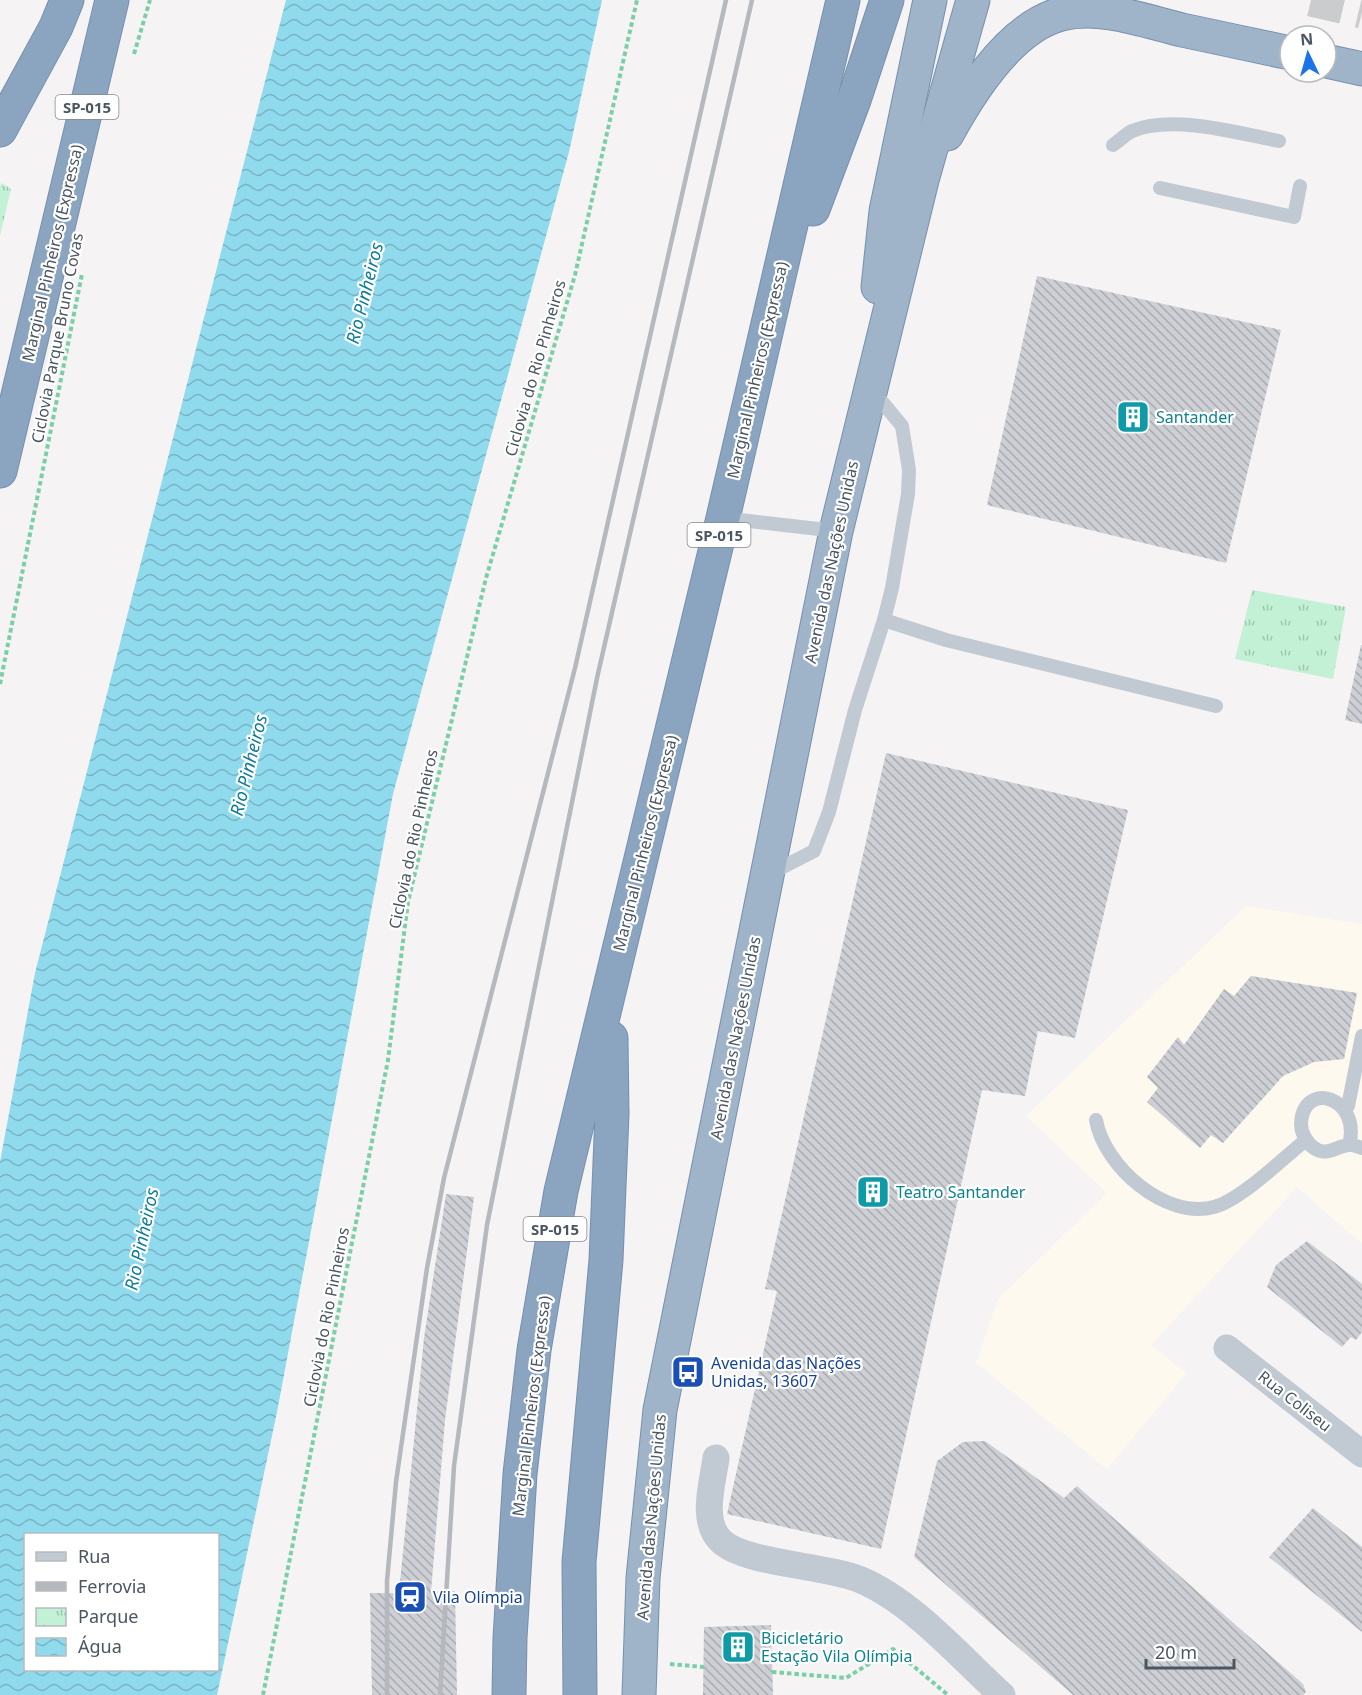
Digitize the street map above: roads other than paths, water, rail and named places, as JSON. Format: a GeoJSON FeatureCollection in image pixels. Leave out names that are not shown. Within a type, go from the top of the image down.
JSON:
{"type":"FeatureCollection","features":[{"type":"Feature","properties":{"kind":"highway"},"geometry":{"type":"LineString","coordinates":[[0,130],[56,27],[68,0]]}},
{"type":"Feature","properties":{"kind":"highway","name":"Marginal Pinheiros (Expressa)"},"geometry":{"type":"LineString","coordinates":[[0,471],[112,0]]}},
{"type":"Feature","properties":{"kind":"highway","name":"Marginal Pinheiros (Expressa)"},"geometry":{"type":"LineString","coordinates":[[509,1695],[510,1638],[520,1474],[534,1350],[561,1191],[723,518],[843,0]]}},
{"type":"Feature","properties":{"kind":"highway"},"geometry":{"type":"LineString","coordinates":[[761,351],[854,100],[887,0]]}},
{"type":"Feature","properties":{"kind":"highway","name":"Avenida das Nações Unidas"},"geometry":{"type":"LineString","coordinates":[[870,387],[886,211],[930,0]]}},
{"type":"Feature","properties":{"kind":"highway","name":"Avenida das Nações Unidas"},"geometry":{"type":"LineString","coordinates":[[639,1695],[643,1578],[660,1410],[836,531],[922,180],[973,0]]}},
{"type":"Feature","properties":{"kind":"highway"},"geometry":{"type":"LineString","coordinates":[[922,180],[958,113],[988,70],[1018,38],[1042,21],[1060,14],[1084,11],[1128,16],[1278,50]]}},
{"type":"Feature","properties":{"kind":"highway"},"geometry":{"type":"LineString","coordinates":[[1338,64],[1362,69]]}},
{"type":"Feature","properties":{"kind":"highway"},"geometry":{"type":"LineString","coordinates":[[580,1695],[579,1562],[606,1260],[612,1114],[610,988]]}},
{"type":"Feature","properties":{"kind":"street","name":"Rua Coliseu"},"geometry":{"type":"LineString","coordinates":[[1227,1348],[1362,1454]]}},
{"type":"Feature","properties":{"kind":"street"},"geometry":{"type":"LineString","coordinates":[[716,1458],[709,1509],[711,1527],[721,1541],[745,1554],[836,1571],[882,1590],[903,1605],[1002,1695]]}},
{"type":"Feature","properties":{"kind":"lane"},"geometry":{"type":"LineString","coordinates":[[1113,145],[1132,132],[1158,125],[1229,131],[1279,141]]}},
{"type":"Feature","properties":{"kind":"lane"},"geometry":{"type":"LineString","coordinates":[[1160,188],[1294,217],[1300,186]]}},
{"type":"Feature","properties":{"kind":"lane"},"geometry":{"type":"LineString","coordinates":[[768,874],[814,851],[829,812],[855,710],[892,588],[908,494],[909,470],[902,426],[870,387]]}},
{"type":"Feature","properties":{"kind":"lane"},"geometry":{"type":"LineString","coordinates":[[723,518],[836,531]]}},
{"type":"Feature","properties":{"kind":"lane"},"geometry":{"type":"LineString","coordinates":[[884,620],[946,640],[1216,706]]}},
{"type":"Feature","properties":{"kind":"lane"},"geometry":{"type":"LineString","coordinates":[[1348,1106],[1362,1036]]}},
{"type":"Feature","properties":{"kind":"lane"},"geometry":{"type":"LineString","coordinates":[[1328,1097],[1339,1099],[1348,1106],[1352,1113],[1355,1146],[1325,1152],[1314,1148],[1306,1140],[1301,1129],[1302,1117],[1307,1107],[1316,1100],[1328,1097]]}},
{"type":"Feature","properties":{"kind":"lane"},"geometry":{"type":"LineString","coordinates":[[1096,1120],[1107,1150],[1138,1187],[1181,1207],[1200,1209],[1216,1207],[1249,1186],[1306,1140]]}},
{"type":"Feature","properties":{"kind":"water","name":"Rio Pinheiros"},"geometry":{"type":"Polygon","coordinates":[[[286,0],[602,0],[569,152],[393,794],[277,1412],[217,1695],[0,1695],[0,1162],[35,973],[286,0]]]}},
{"type":"Feature","properties":{"kind":"tunnel"},"geometry":{"type":"LineString","coordinates":[[1311,0],[1362,12]]}},
{"type":"Feature","properties":{"kind":"railway"},"geometry":{"type":"LineString","coordinates":[[387,1695],[387,1581],[396,1482],[427,1268],[444,1178],[575,668],[726,0]]}},
{"type":"Feature","properties":{"kind":"railway"},"geometry":{"type":"LineString","coordinates":[[440,1695],[454,1466],[487,1225],[597,678],[752,0]]}},
{"type":"Feature","properties":{"kind":"place","name":"Santander"},"geometry":{"type":"Point","coordinates":[1133,417]}},
{"type":"Feature","properties":{"kind":"place","name":"Teatro Santander"},"geometry":{"type":"Point","coordinates":[873,1192]}},
{"type":"Feature","properties":{"kind":"place","name":"Avenida das Nações Unidas, 13607"},"geometry":{"type":"Point","coordinates":[688,1372]}},
{"type":"Feature","properties":{"kind":"place","name":"Vila Olímpia"},"geometry":{"type":"Point","coordinates":[410,1597]}},
{"type":"Feature","properties":{"kind":"place","name":"Bicicletário Estação Vila Olímpia"},"geometry":{"type":"Point","coordinates":[738,1647]}}]}
